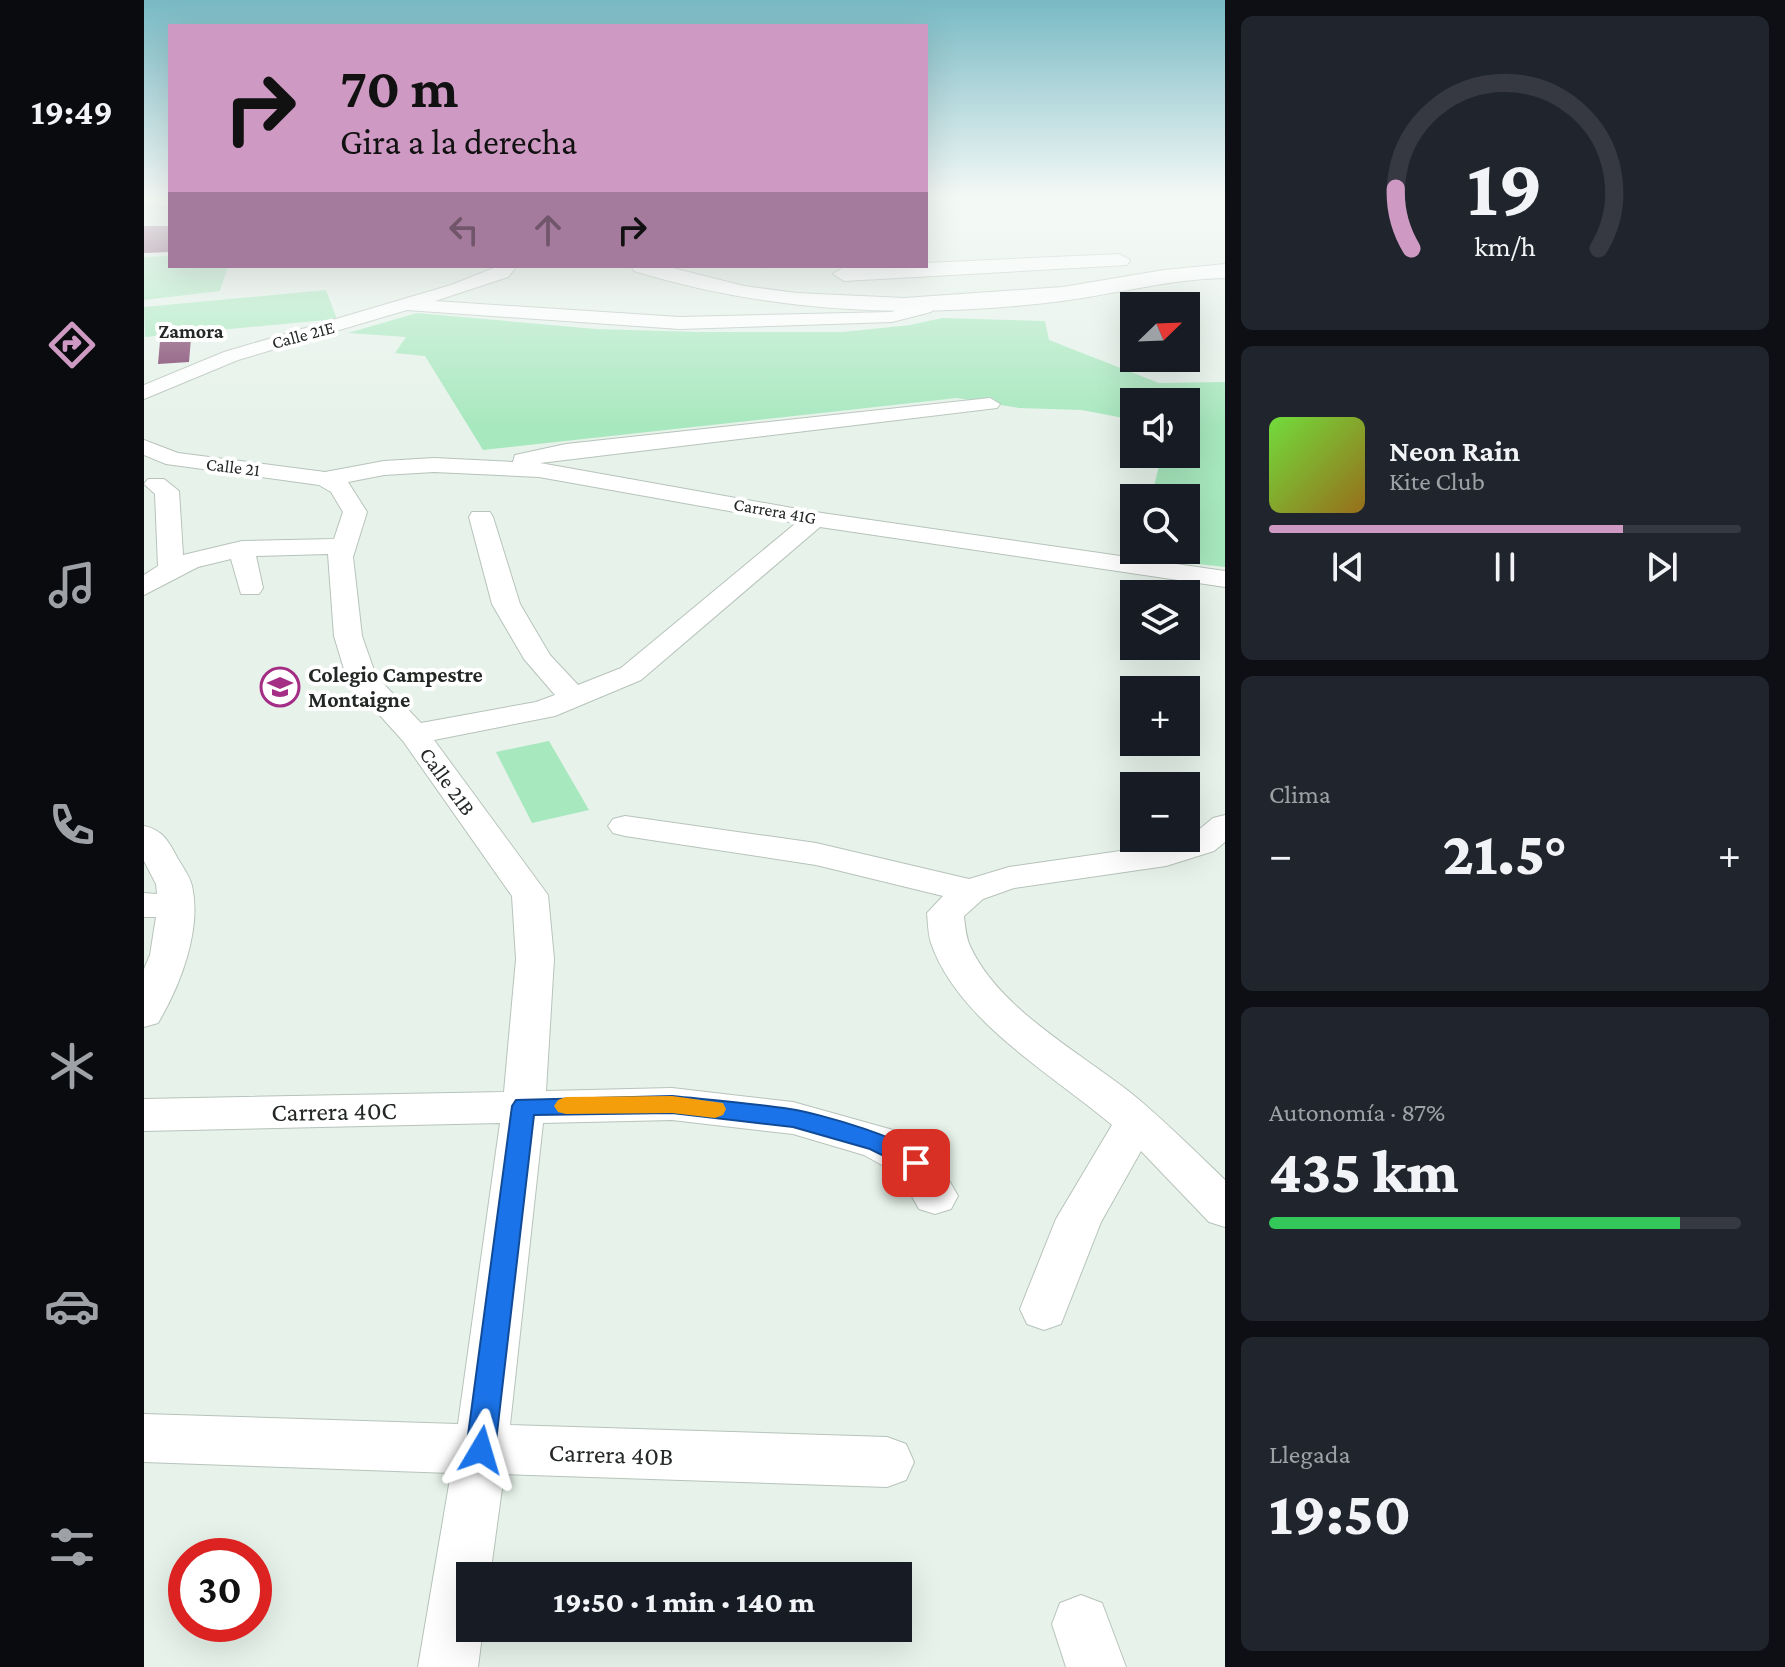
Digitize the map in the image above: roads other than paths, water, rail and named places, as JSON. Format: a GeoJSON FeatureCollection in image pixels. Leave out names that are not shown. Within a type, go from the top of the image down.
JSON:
{"type":"FeatureCollection","features":[{"type":"Feature","properties":{"kind":"highway"},"geometry":{"type":"LineString","coordinates":[[661,273],[687,282],[748,292],[887,304],[922,304],[1032,297],[1197,273]]}},
{"type":"Feature","properties":{"kind":"highway"},"geometry":{"type":"LineString","coordinates":[[887,304],[818,295],[804,289],[805,282],[821,276],[888,273]]}},
{"type":"Feature","properties":{"kind":"highway"},"geometry":{"type":"LineString","coordinates":[[1096,288],[1107,281],[1100,273]]}},
{"type":"Feature","properties":{"kind":"street","name":"Calle 21E"},"geometry":{"type":"LineString","coordinates":[[144,393],[193,369],[255,348],[410,305],[502,273]]}},
{"type":"Feature","properties":{"kind":"street"},"geometry":{"type":"LineString","coordinates":[[410,305],[694,323],[892,317],[925,308],[922,304]]}},
{"type":"Feature","properties":{"kind":"street"},"geometry":{"type":"LineString","coordinates":[[495,465],[566,451],[990,404]]}},
{"type":"Feature","properties":{"kind":"street","name":"Calle 21"},"geometry":{"type":"LineString","coordinates":[[144,447],[174,459],[325,479]]}},
{"type":"Feature","properties":{"kind":"street","name":"Carrera 41G"},"geometry":{"type":"LineString","coordinates":[[325,479],[384,468],[495,465],[815,519],[1225,579]]}},
{"type":"Feature","properties":{"kind":"street","name":"Calle 21B"},"geometry":{"type":"LineString","coordinates":[[325,479],[340,487],[355,512],[340,557],[348,636],[362,679],[414,734],[530,895],[535,959],[524,1106],[481,1450],[448,1667]]}},
{"type":"Feature","properties":{"kind":"street"},"geometry":{"type":"LineString","coordinates":[[156,484],[167,491],[171,567]]}},
{"type":"Feature","properties":{"kind":"street"},"geometry":{"type":"LineString","coordinates":[[481,517],[506,604],[538,659],[575,699]]}},
{"type":"Feature","properties":{"kind":"street"},"geometry":{"type":"LineString","coordinates":[[414,734],[544,710],[631,674],[815,519]]}},
{"type":"Feature","properties":{"kind":"street"},"geometry":{"type":"LineString","coordinates":[[144,587],[171,567],[242,549],[343,546]]}},
{"type":"Feature","properties":{"kind":"street"},"geometry":{"type":"LineString","coordinates":[[242,549],[250,588]]}},
{"type":"Feature","properties":{"kind":"street"},"geometry":{"type":"LineString","coordinates":[[1225,825],[1202,844],[1166,855],[1009,878],[970,891],[945,913],[944,927],[948,946],[967,979],[1040,1047],[1136,1121],[1225,1209]]}},
{"type":"Feature","properties":{"kind":"street"},"geometry":{"type":"LineString","coordinates":[[625,826],[816,854],[970,891]]}},
{"type":"Feature","properties":{"kind":"street"},"geometry":{"type":"LineString","coordinates":[[144,836],[152,843],[174,884],[160,906],[169,955],[144,1013]]}},
{"type":"Feature","properties":{"kind":"street","name":"Carrera 40C"},"geometry":{"type":"LineString","coordinates":[[144,1115],[672,1104],[793,1118],[878,1142],[916,1163],[935,1196]]}},
{"type":"Feature","properties":{"kind":"street"},"geometry":{"type":"LineString","coordinates":[[1044,1309],[1079,1219],[1136,1121]]}},
{"type":"Feature","properties":{"kind":"street","name":"Carrera 40B"},"geometry":{"type":"LineString","coordinates":[[144,1438],[887,1462]]}},
{"type":"Feature","properties":{"kind":"place","name":"Colegio Campestre Montaigne"},"geometry":{"type":"Point","coordinates":[280,687]}},
{"type":"Feature","properties":{"kind":"district","name":"Zamora"},"geometry":{"type":"Point","coordinates":[191,331]}}]}
